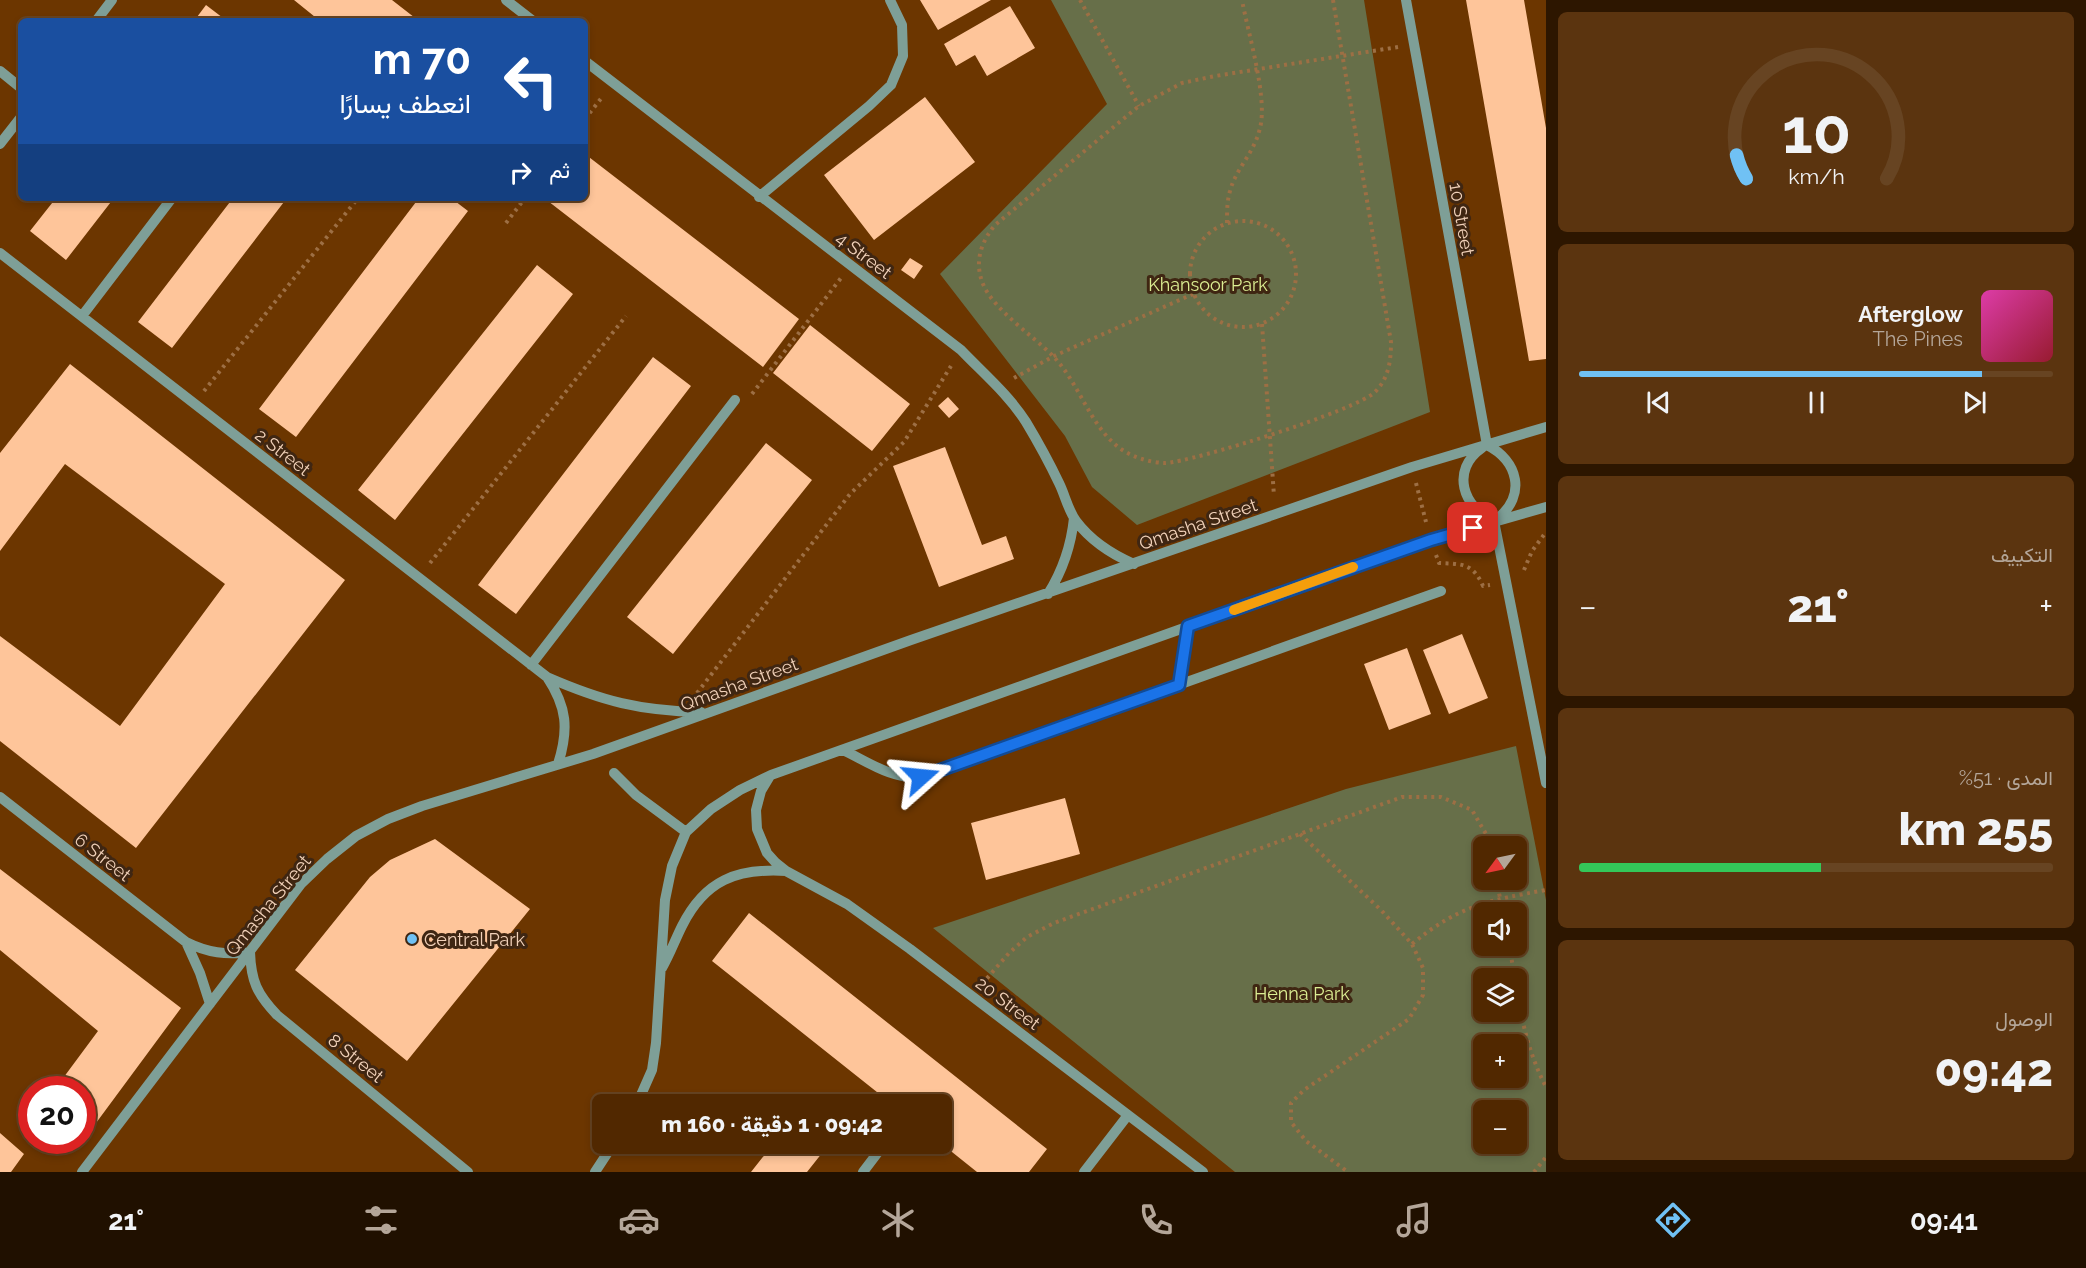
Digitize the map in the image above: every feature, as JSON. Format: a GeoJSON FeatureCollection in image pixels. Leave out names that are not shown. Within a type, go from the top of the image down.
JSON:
{"type":"FeatureCollection","features":[{"type":"Feature","properties":{"kind":"street"},"geometry":{"type":"LineString","coordinates":[[98,18],[112,0]]}},
{"type":"Feature","properties":{"kind":"street"},"geometry":{"type":"LineString","coordinates":[[506,0],[529,18]]}},
{"type":"Feature","properties":{"kind":"street"},"geometry":{"type":"LineString","coordinates":[[759,197],[891,85],[903,56],[902,25],[890,0]]}},
{"type":"Feature","properties":{"kind":"street","name":"10 Street"},"geometry":{"type":"LineString","coordinates":[[1406,0],[1487,445]]}},
{"type":"Feature","properties":{"kind":"street","name":"4 Street"},"geometry":{"type":"LineString","coordinates":[[588,63],[961,350],[998,387],[1024,420],[1060,484],[1074,519],[1101,546],[1134,564]]}},
{"type":"Feature","properties":{"kind":"street"},"geometry":{"type":"LineString","coordinates":[[0,71],[18,86]]}},
{"type":"Feature","properties":{"kind":"street"},"geometry":{"type":"LineString","coordinates":[[0,144],[18,121]]}},
{"type":"Feature","properties":{"kind":"street"},"geometry":{"type":"LineString","coordinates":[[82,316],[170,201]]}},
{"type":"Feature","properties":{"kind":"street","name":"2 Street"},"geometry":{"type":"LineString","coordinates":[[0,253],[547,677],[585,693],[626,705],[668,711],[710,712]]}},
{"type":"Feature","properties":{"kind":"street"},"geometry":{"type":"LineString","coordinates":[[531,665],[735,400]]}},
{"type":"Feature","properties":{"kind":"street","name":"Qmasha Street"},"geometry":{"type":"LineString","coordinates":[[82,1172],[301,885],[327,859],[356,836],[388,819],[710,712],[1412,467],[1546,427]]}},
{"type":"Feature","properties":{"kind":"street"},"geometry":{"type":"LineString","coordinates":[[1487,445],[1497,450],[1506,459],[1515,481],[1515,493],[1511,504],[1494,521],[1484,517],[1476,510],[1465,491],[1466,469],[1470,459],[1487,445]]}},
{"type":"Feature","properties":{"kind":"street"},"geometry":{"type":"LineString","coordinates":[[641,1094],[652,1070],[665,900],[672,866],[686,831],[730,796],[771,775],[1188,626],[1431,540],[1546,507]]}},
{"type":"Feature","properties":{"kind":"street"},"geometry":{"type":"LineString","coordinates":[[1048,594],[1067,558],[1074,519]]}},
{"type":"Feature","properties":{"kind":"street"},"geometry":{"type":"LineString","coordinates":[[1494,521],[1546,783]]}},
{"type":"Feature","properties":{"kind":"street"},"geometry":{"type":"LineString","coordinates":[[843,750],[899,776],[921,777],[1441,591]]}},
{"type":"Feature","properties":{"kind":"street"},"geometry":{"type":"LineString","coordinates":[[1179,685],[1188,626]]}},
{"type":"Feature","properties":{"kind":"street","name":"2 Street"},"geometry":{"type":"LineString","coordinates":[[547,677],[557,692],[566,728],[564,746],[558,764]]}},
{"type":"Feature","properties":{"kind":"street"},"geometry":{"type":"LineString","coordinates":[[614,773],[636,795],[686,831]]}},
{"type":"Feature","properties":{"kind":"street","name":"20 Street"},"geometry":{"type":"LineString","coordinates":[[771,775],[758,800],[757,830],[767,853],[786,871],[847,904],[910,949],[1203,1172]]}},
{"type":"Feature","properties":{"kind":"street","name":"6 Street"},"geometry":{"type":"LineString","coordinates":[[0,797],[186,942],[217,954],[250,952]]}},
{"type":"Feature","properties":{"kind":"street","name":"20 Street"},"geometry":{"type":"LineString","coordinates":[[661,970],[696,903],[714,886],[737,874],[761,869],[786,871]]}},
{"type":"Feature","properties":{"kind":"street","name":"6 Street"},"geometry":{"type":"LineString","coordinates":[[186,942],[200,973],[210,1004]]}},
{"type":"Feature","properties":{"kind":"street","name":"8 Street"},"geometry":{"type":"LineString","coordinates":[[250,952],[255,987],[264,1002],[468,1172]]}},
{"type":"Feature","properties":{"kind":"street"},"geometry":{"type":"LineString","coordinates":[[1084,1172],[1128,1115]]}},
{"type":"Feature","properties":{"kind":"street"},"geometry":{"type":"LineString","coordinates":[[595,1172],[607,1154]]}},
{"type":"Feature","properties":{"kind":"street"},"geometry":{"type":"LineString","coordinates":[[863,1172],[877,1154]]}},
{"type":"Feature","properties":{"kind":"path"},"geometry":{"type":"LineString","coordinates":[[1080,0],[1139,106]]}},
{"type":"Feature","properties":{"kind":"path"},"geometry":{"type":"LineString","coordinates":[[1227,223],[1230,189],[1256,144],[1263,107],[1242,0]]}},
{"type":"Feature","properties":{"kind":"path"},"geometry":{"type":"LineString","coordinates":[[1333,0],[1342,56],[1391,342],[1391,360],[1385,377],[1374,392],[1359,403],[1269,435],[1186,459],[1164,463],[1143,460],[1122,451],[1105,436],[1079,392],[1053,357],[991,298],[983,284],[979,269],[979,253],[985,237],[995,225],[1139,106],[1182,83],[1256,70],[1342,56],[1414,45]]}},
{"type":"Feature","properties":{"kind":"path"},"geometry":{"type":"LineString","coordinates":[[588,115],[613,83]]}},
{"type":"Feature","properties":{"kind":"path"},"geometry":{"type":"LineString","coordinates":[[195,404],[356,201]]}},
{"type":"Feature","properties":{"kind":"path"},"geometry":{"type":"LineString","coordinates":[[506,223],[523,201]]}},
{"type":"Feature","properties":{"kind":"path"},"geometry":{"type":"LineString","coordinates":[[1247,220],[1267,226],[1283,239],[1293,256],[1296,277],[1291,297],[1279,313],[1262,324],[1242,327],[1222,323],[1205,311],[1194,294],[1189,273],[1195,251],[1208,234],[1227,223],[1247,220]]}},
{"type":"Feature","properties":{"kind":"path"},"geometry":{"type":"LineString","coordinates":[[750,396],[850,266]]}},
{"type":"Feature","properties":{"kind":"path"},"geometry":{"type":"LineString","coordinates":[[998,387],[1053,357],[1194,294]]}},
{"type":"Feature","properties":{"kind":"path"},"geometry":{"type":"LineString","coordinates":[[418,578],[626,316]]}},
{"type":"Feature","properties":{"kind":"path"},"geometry":{"type":"LineString","coordinates":[[1262,324],[1276,515]]}},
{"type":"Feature","properties":{"kind":"path"},"geometry":{"type":"LineString","coordinates":[[683,712],[850,494],[904,442],[961,350]]}},
{"type":"Feature","properties":{"kind":"path"},"geometry":{"type":"LineString","coordinates":[[972,996],[1009,953],[1027,937],[1054,922],[1402,797],[1441,797],[1472,810],[1486,836]]}},
{"type":"Feature","properties":{"kind":"path"},"geometry":{"type":"LineString","coordinates":[[1300,834],[1381,910],[1412,944],[1423,968],[1423,995],[1409,1019],[1304,1090],[1291,1103],[1291,1122],[1306,1141],[1348,1172]]}},
{"type":"Feature","properties":{"kind":"path"},"geometry":{"type":"LineString","coordinates":[[1499,890],[1501,902]]}},
{"type":"Feature","properties":{"kind":"path"},"geometry":{"type":"LineString","coordinates":[[1412,944],[1434,926],[1470,907],[1500,898],[1546,890]]}},
{"type":"Feature","properties":{"kind":"path"},"geometry":{"type":"LineString","coordinates":[[1523,1022],[1534,1064],[1546,1087]]}},
{"type":"Feature","properties":{"kind":"path"},"geometry":{"type":"LineString","coordinates":[[1534,1172],[1546,1156]]}},
{"type":"Feature","properties":{"kind":"green space","name":"Khansoor Park"},"geometry":{"type":"Polygon","coordinates":[[[1051,0],[1364,0],[1430,412],[1137,525],[1092,487],[1065,436],[940,274],[1107,104],[1051,0]]]}},
{"type":"Feature","properties":{"kind":"green space","name":"Henna Park"},"geometry":{"type":"Polygon","coordinates":[[[1516,746],[1546,900],[1546,1172],[1235,1172],[933,928],[1346,789],[1516,746]]]}},
{"type":"Feature","properties":{"kind":"building"},"geometry":{"type":"Polygon","coordinates":[[[294,0],[392,0],[415,18],[316,18],[294,0]]]}},
{"type":"Feature","properties":{"kind":"building"},"geometry":{"type":"Polygon","coordinates":[[[920,0],[991,0],[938,30],[920,0]]]}},
{"type":"Feature","properties":{"kind":"building"},"geometry":{"type":"Polygon","coordinates":[[[1466,0],[1524,0],[1546,128],[1546,359],[1529,361],[1466,0]]]}},
{"type":"Feature","properties":{"kind":"building"},"geometry":{"type":"Polygon","coordinates":[[[206,5],[223,18],[196,18],[206,5]]]}},
{"type":"Feature","properties":{"kind":"building"},"geometry":{"type":"Polygon","coordinates":[[[1010,6],[1035,48],[987,76],[975,55],[956,66],[944,44],[1010,6]]]}},
{"type":"Feature","properties":{"kind":"building"},"geometry":{"type":"Polygon","coordinates":[[[925,97],[975,162],[874,240],[824,175],[925,97]]]}},
{"type":"Feature","properties":{"kind":"building"},"geometry":{"type":"Polygon","coordinates":[[[588,156],[799,319],[763,367],[548,201],[588,201],[588,156]]]}},
{"type":"Feature","properties":{"kind":"building"},"geometry":{"type":"Polygon","coordinates":[[[54,201],[112,201],[66,260],[30,231],[54,201]]]}},
{"type":"Feature","properties":{"kind":"building"},"geometry":{"type":"Polygon","coordinates":[[[231,201],[285,201],[172,348],[138,322],[231,201]]]}},
{"type":"Feature","properties":{"kind":"building"},"geometry":{"type":"Polygon","coordinates":[[[417,201],[455,201],[468,211],[296,437],[259,409],[417,201]]]}},
{"type":"Feature","properties":{"kind":"building"},"geometry":{"type":"Polygon","coordinates":[[[910,258],[923,266],[914,279],[901,270],[910,258]]]}},
{"type":"Feature","properties":{"kind":"building"},"geometry":{"type":"Polygon","coordinates":[[[537,265],[573,294],[395,520],[358,490],[537,265]]]}},
{"type":"Feature","properties":{"kind":"building"},"geometry":{"type":"Polygon","coordinates":[[[810,325],[910,404],[872,451],[773,373],[810,325]]]}},
{"type":"Feature","properties":{"kind":"building"},"geometry":{"type":"Polygon","coordinates":[[[653,357],[691,386],[516,614],[478,585],[653,357]]]}},
{"type":"Feature","properties":{"kind":"building"},"geometry":{"type":"Polygon","coordinates":[[[70,364],[345,580],[136,848],[0,741],[0,636],[120,726],[225,584],[65,464],[0,551],[0,453],[70,364]]]}},
{"type":"Feature","properties":{"kind":"building"},"geometry":{"type":"Polygon","coordinates":[[[948,397],[959,409],[949,418],[938,406],[948,397]]]}},
{"type":"Feature","properties":{"kind":"building"},"geometry":{"type":"Polygon","coordinates":[[[766,443],[812,480],[673,654],[627,617],[766,443]]]}},
{"type":"Feature","properties":{"kind":"building"},"geometry":{"type":"Polygon","coordinates":[[[945,447],[982,545],[1006,536],[1014,559],[939,587],[893,466],[945,447]]]}},
{"type":"Feature","properties":{"kind":"building"},"geometry":{"type":"Polygon","coordinates":[[[1462,634],[1488,698],[1449,714],[1423,650],[1462,634]]]}},
{"type":"Feature","properties":{"kind":"building"},"geometry":{"type":"Polygon","coordinates":[[[1407,648],[1431,714],[1389,730],[1364,664],[1407,648]]]}},
{"type":"Feature","properties":{"kind":"building"},"geometry":{"type":"Polygon","coordinates":[[[1065,798],[1080,854],[986,880],[971,823],[1065,798]]]}},
{"type":"Feature","properties":{"kind":"building","name":"Central Park"},"geometry":{"type":"Polygon","coordinates":[[[435,839],[530,909],[407,1061],[295,970],[370,877],[390,860],[435,839]]]}},
{"type":"Feature","properties":{"kind":"building"},"geometry":{"type":"Polygon","coordinates":[[[0,869],[181,1008],[96,1123],[96,1076],[65,1076],[98,1031],[0,950],[0,869]]]}},
{"type":"Feature","properties":{"kind":"building"},"geometry":{"type":"Polygon","coordinates":[[[749,913],[1047,1149],[1029,1172],[977,1172],[952,1152],[952,1094],[879,1094],[712,961],[749,913]]]}},
{"type":"Feature","properties":{"kind":"building"},"geometry":{"type":"Polygon","coordinates":[[[0,1133],[18,1149],[18,1154],[24,1154],[11,1172],[0,1172],[0,1133]]]}},
{"type":"Feature","properties":{"kind":"building"},"geometry":{"type":"Polygon","coordinates":[[[765,1154],[821,1154],[807,1172],[751,1172],[765,1154]]]}},
{"type":"Feature","properties":{"kind":"slow traffic"},"geometry":{"type":"LineString","coordinates":[[1234,610],[1353,567]]}},
{"type":"Feature","properties":{"kind":"place","name":"Central Park"},"geometry":{"type":"Point","coordinates":[412,939]}},
{"type":"Feature","properties":{"kind":"route"},"geometry":{"type":"LineString","coordinates":[[921,777],[1179,685],[1188,626],[1431,540],[1473,528]]}}]}
